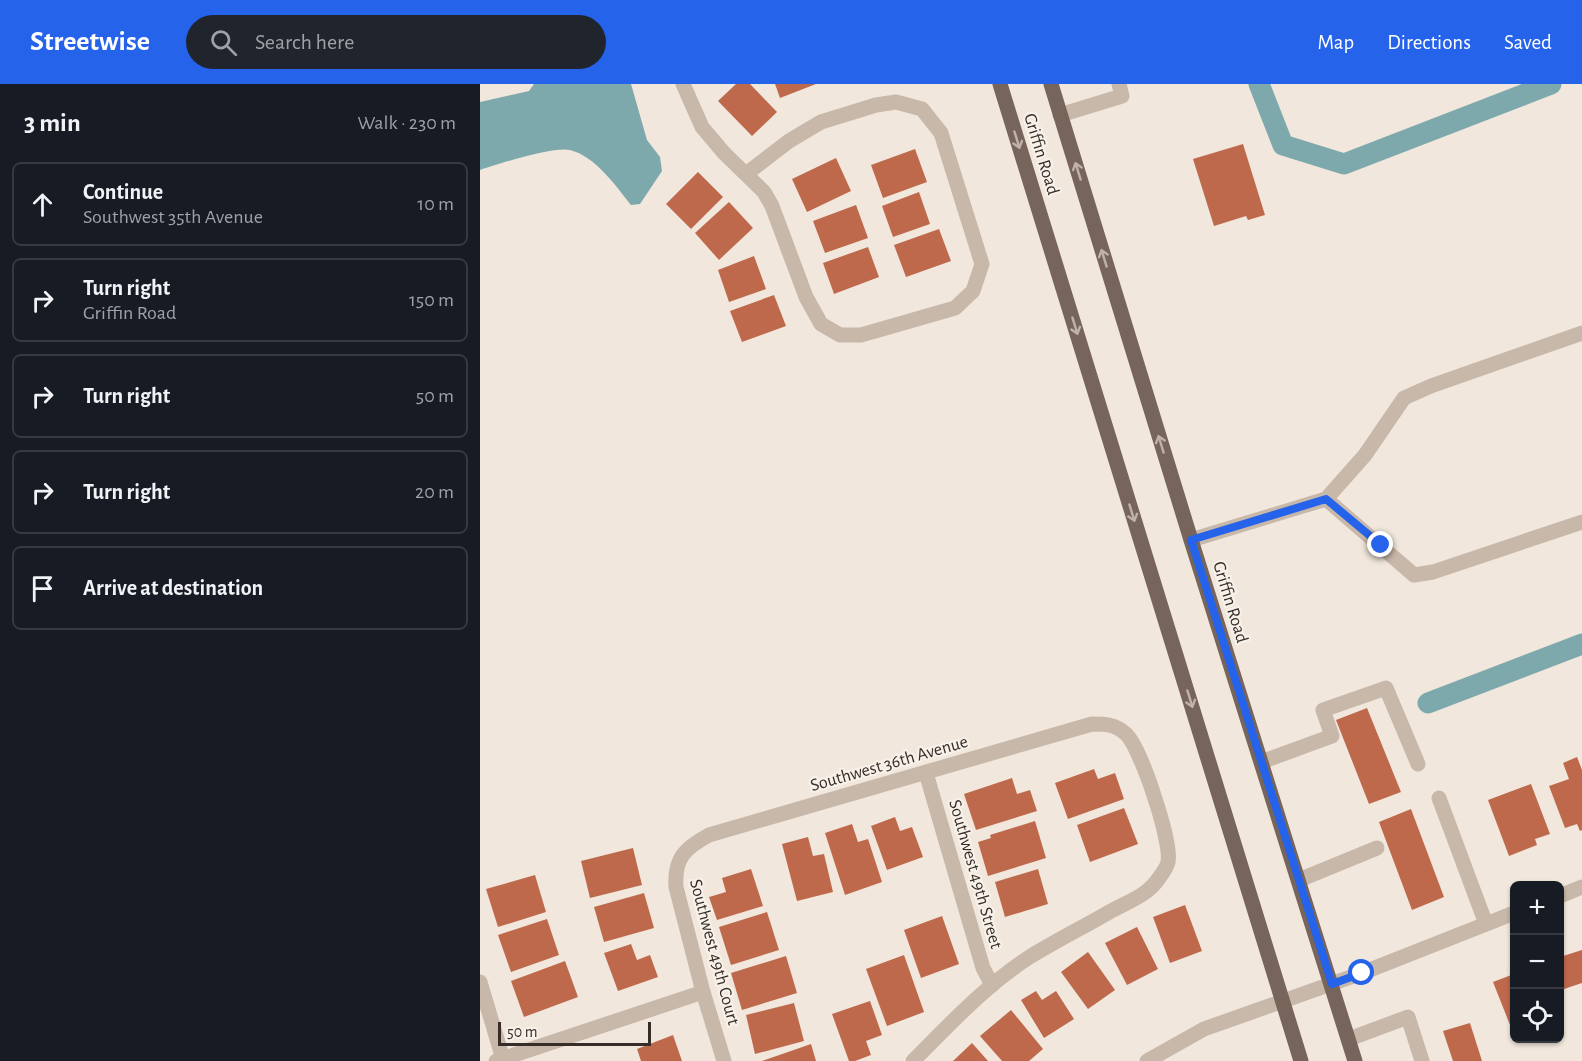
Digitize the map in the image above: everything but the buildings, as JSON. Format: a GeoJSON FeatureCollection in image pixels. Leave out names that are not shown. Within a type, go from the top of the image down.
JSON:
{"type":"FeatureCollection","features":[{"type":"Feature","properties":{"kind":"main road","name":"Griffin Road"},"geometry":{"type":"LineString","coordinates":[[1000,84],[1301,1061]]}},
{"type":"Feature","properties":{"kind":"main road","name":"Griffin Road"},"geometry":{"type":"LineString","coordinates":[[1051,84],[1191,540],[1356,1061]]}},
{"type":"Feature","properties":{"kind":"street"},"geometry":{"type":"LineString","coordinates":[[684,84],[702,127],[724,153],[764,192],[772,206],[806,297],[821,324],[840,335],[861,335],[955,308],[973,291],[982,264],[941,133],[922,109],[896,102],[876,105],[821,122],[789,141],[746,174]]}},
{"type":"Feature","properties":{"kind":"street"},"geometry":{"type":"LineString","coordinates":[[1060,115],[1122,96],[1119,84]]}},
{"type":"Feature","properties":{"kind":"street"},"geometry":{"type":"LineString","coordinates":[[1191,540],[1326,499],[1365,455],[1404,398],[1431,386],[1582,333]]}},
{"type":"Feature","properties":{"kind":"street"},"geometry":{"type":"LineString","coordinates":[[1326,499],[1414,575],[1433,572],[1582,522]]}},
{"type":"Feature","properties":{"kind":"street"},"geometry":{"type":"LineString","coordinates":[[1261,762],[1332,736],[1323,710],[1386,688],[1418,764]]}},
{"type":"Feature","properties":{"kind":"street","name":"Southwest 36th Avenue"},"geometry":{"type":"LineString","coordinates":[[682,853],[692,844],[709,835],[1092,724],[1111,724],[1126,734],[1136,748],[1167,843],[1168,862],[1159,879],[1143,896],[1115,909],[1028,959],[992,985]]}},
{"type":"Feature","properties":{"kind":"street","name":"Southwest 49th Street"},"geometry":{"type":"LineString","coordinates":[[926,773],[983,968],[992,985]]}},
{"type":"Feature","properties":{"kind":"street"},"geometry":{"type":"LineString","coordinates":[[1439,798],[1486,924]]}},
{"type":"Feature","properties":{"kind":"street"},"geometry":{"type":"LineString","coordinates":[[1299,880],[1377,848]]}},
{"type":"Feature","properties":{"kind":"street","name":"Southwest 49th Court"},"geometry":{"type":"LineString","coordinates":[[682,853],[675,873],[676,887],[703,992],[724,1061]]}},
{"type":"Feature","properties":{"kind":"street"},"geometry":{"type":"LineString","coordinates":[[1564,894],[1582,887]]}},
{"type":"Feature","properties":{"kind":"street"},"geometry":{"type":"LineString","coordinates":[[1147,1061],[1204,1029],[1332,984],[1510,915]]}},
{"type":"Feature","properties":{"kind":"street"},"geometry":{"type":"LineString","coordinates":[[480,982],[499,1060],[703,992]]}},
{"type":"Feature","properties":{"kind":"street"},"geometry":{"type":"LineString","coordinates":[[913,1061],[992,985]]}},
{"type":"Feature","properties":{"kind":"street"},"geometry":{"type":"LineString","coordinates":[[1349,1039],[1408,1017],[1422,1061]]}},
{"type":"Feature","properties":{"kind":"water"},"geometry":{"type":"Polygon","coordinates":[[[534,84],[631,84],[647,140],[660,157],[662,171],[640,204],[631,205],[596,165],[588,158],[570,150],[539,153],[480,170],[480,102],[529,91],[534,84]]]}},
{"type":"Feature","properties":{"kind":"waterway"},"geometry":{"type":"LineString","coordinates":[[1259,84],[1283,145],[1344,164],[1551,84]]}},
{"type":"Feature","properties":{"kind":"waterway"},"geometry":{"type":"LineString","coordinates":[[1428,703],[1582,644]]}},
{"type":"Feature","properties":{"kind":"route"},"geometry":{"type":"LineString","coordinates":[[1362,973],[1332,984],[1191,540],[1326,499],[1381,545]]}}]}
